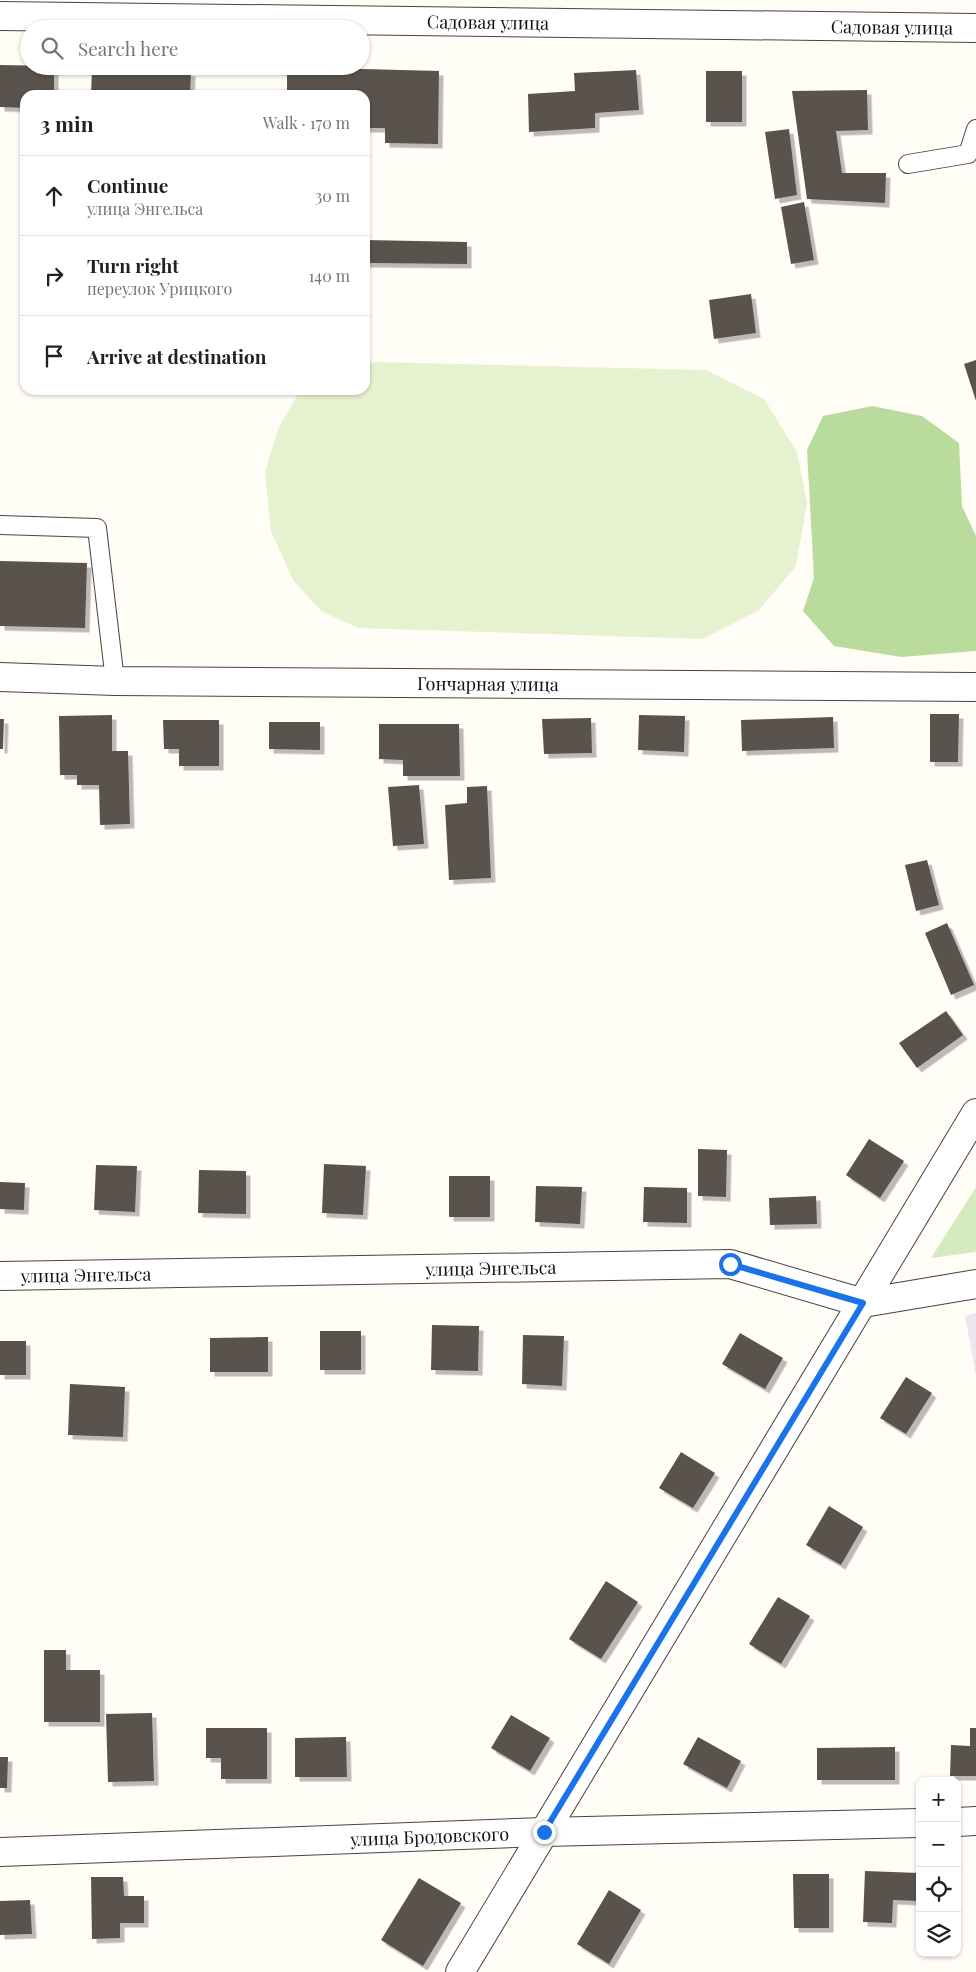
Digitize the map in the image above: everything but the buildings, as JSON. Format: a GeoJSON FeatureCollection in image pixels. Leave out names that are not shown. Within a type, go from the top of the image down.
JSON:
{"type":"FeatureCollection","features":[{"type":"Feature","properties":{"kind":"street","name":"Садовая улица"},"geometry":{"type":"LineString","coordinates":[[0,16],[325,20]]}},
{"type":"Feature","properties":{"kind":"street","name":"Садовая улица"},"geometry":{"type":"LineString","coordinates":[[370,21],[976,28]]}},
{"type":"Feature","properties":{"kind":"street","name":"Гончарная улица"},"geometry":{"type":"LineString","coordinates":[[0,677],[115,681],[976,687]]}},
{"type":"Feature","properties":{"kind":"street"},"geometry":{"type":"LineString","coordinates":[[460,1972],[976,1113]]}},
{"type":"Feature","properties":{"kind":"street","name":"улица Энгельса"},"geometry":{"type":"LineString","coordinates":[[0,1276],[730,1264],[863,1303],[976,1284]]}},
{"type":"Feature","properties":{"kind":"street"},"geometry":{"type":"LineString","coordinates":[[961,1822],[976,1821]]}},
{"type":"Feature","properties":{"kind":"street","name":"улица Бродовского"},"geometry":{"type":"LineString","coordinates":[[0,1852],[544,1832],[916,1823]]}},
{"type":"Feature","properties":{"kind":"lane"},"geometry":{"type":"LineString","coordinates":[[908,164],[968,154],[976,129]]}},
{"type":"Feature","properties":{"kind":"lane"},"geometry":{"type":"LineString","coordinates":[[0,525],[97,528],[115,681]]}},
{"type":"Feature","properties":{"kind":"shaded area"},"geometry":{"type":"Polygon","coordinates":[[[976,1313],[976,1376],[965,1316],[976,1313]]]}},
{"type":"Feature","properties":{"kind":"green space"},"geometry":{"type":"Polygon","coordinates":[[[370,363],[706,370],[764,399],[797,452],[807,503],[796,566],[759,610],[703,639],[358,628],[321,611],[293,580],[271,531],[265,472],[278,429],[297,395],[370,395],[370,363]]]}},
{"type":"Feature","properties":{"kind":"green space"},"geometry":{"type":"Polygon","coordinates":[[[872,406],[922,416],[959,443],[962,506],[976,536],[976,651],[901,657],[834,646],[803,611],[814,578],[807,450],[823,416],[872,406]]]}},
{"type":"Feature","properties":{"kind":"green space"},"geometry":{"type":"Polygon","coordinates":[[[976,1187],[976,1252],[931,1258],[976,1187]]]}},
{"type":"Feature","properties":{"kind":"route"},"geometry":{"type":"LineString","coordinates":[[544,1832],[863,1303],[730,1264]]}}]}
